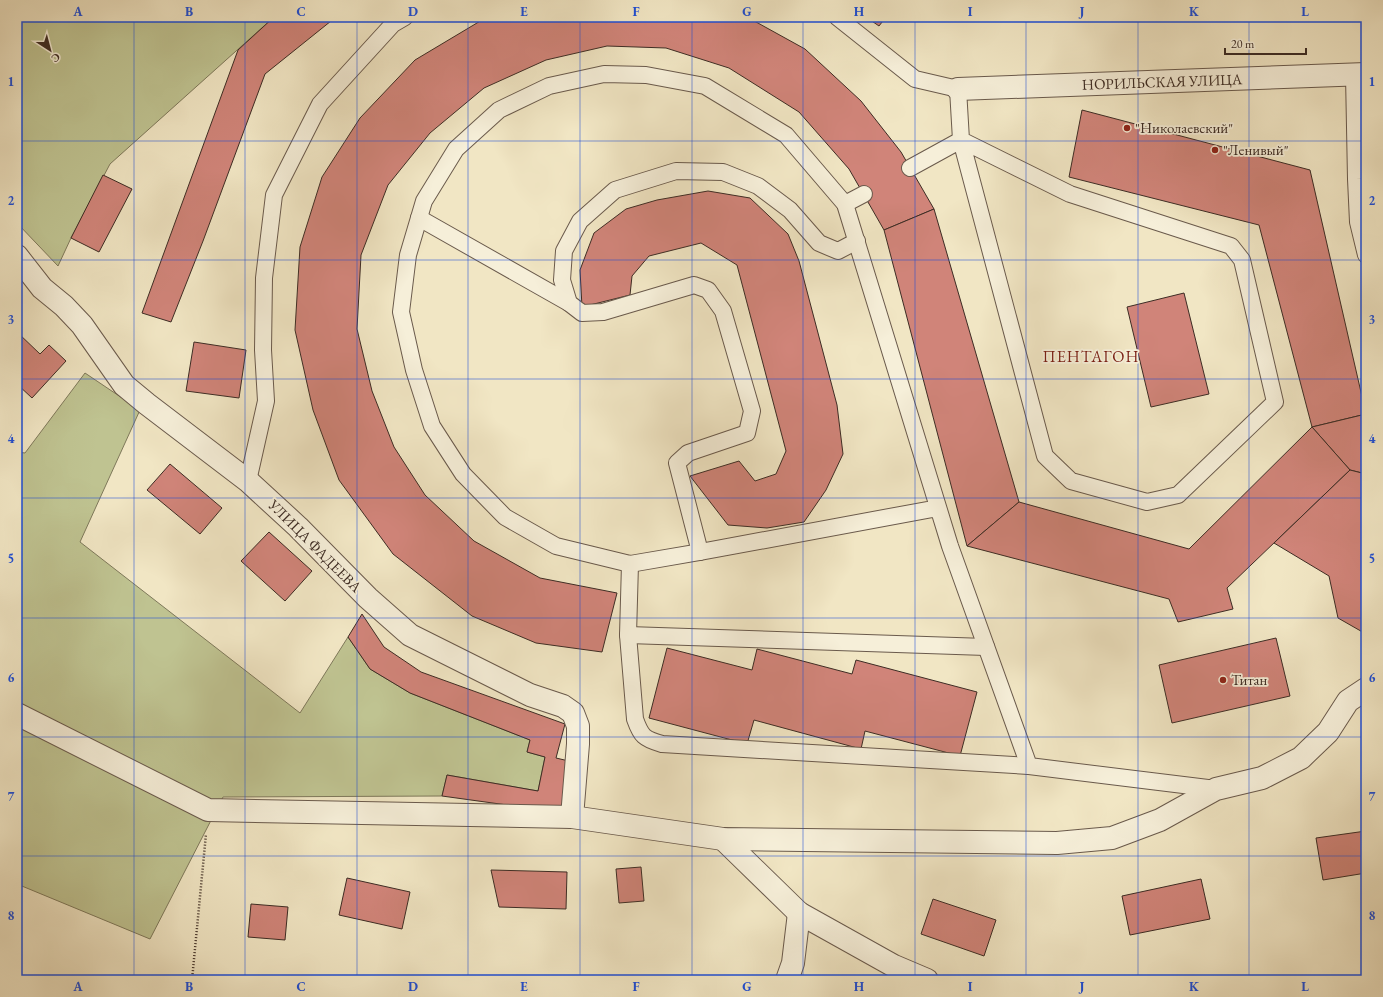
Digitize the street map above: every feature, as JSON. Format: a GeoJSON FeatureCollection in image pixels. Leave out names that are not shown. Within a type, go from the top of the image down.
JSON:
{"type":"FeatureCollection","features":[{"type":"Feature","properties":{"kind":"street","name":"НОРИЛЬСКАЯ УЛИЦА"},"geometry":{"type":"LineString","coordinates":[[958,89],[1360,75]]}},
{"type":"Feature","properties":{"kind":"street","name":"УЛИЦА ФАДЕЕВА"},"geometry":{"type":"LineString","coordinates":[[17,256],[42,288],[64,306],[82,325],[124,385],[146,404],[248,480],[298,527],[368,598],[410,635],[530,696],[562,706],[573,713],[578,726],[578,744],[572,817]]}},
{"type":"Feature","properties":{"kind":"street"},"geometry":{"type":"LineString","coordinates":[[17,714],[208,810],[572,817],[723,839],[1058,843],[1112,838],[1160,820],[1216,789],[1262,778],[1301,758],[1328,732],[1348,701],[1366,689]]}},
{"type":"Feature","properties":{"kind":"street"},"geometry":{"type":"LineString","coordinates":[[723,839],[799,913],[894,966],[927,980]]}},
{"type":"Feature","properties":{"kind":"street"},"geometry":{"type":"LineString","coordinates":[[787,980],[794,963],[799,913]]}},
{"type":"Feature","properties":{"kind":"lane"},"geometry":{"type":"LineString","coordinates":[[248,480],[266,401],[263,350],[264,278],[274,195],[320,104],[393,24],[405,17]]}},
{"type":"Feature","properties":{"kind":"lane"},"geometry":{"type":"LineString","coordinates":[[837,17],[915,79],[958,89],[961,140],[1046,456],[1071,481],[1146,502],[1178,495],[1275,402],[1242,260],[1231,246],[1070,194],[961,140]]}},
{"type":"Feature","properties":{"kind":"lane"},"geometry":{"type":"LineString","coordinates":[[938,508],[630,564],[556,546],[505,517],[463,474],[432,426],[414,370],[401,312],[408,256],[424,201],[456,149],[499,110],[549,86],[604,74],[646,75],[705,86],[786,135],[845,204],[950,546],[1030,766]]}},
{"type":"Feature","properties":{"kind":"lane"},"geometry":{"type":"LineString","coordinates":[[1360,75],[1361,180],[1358,222],[1366,256]]}},
{"type":"Feature","properties":{"kind":"lane"},"geometry":{"type":"LineString","coordinates":[[910,168],[961,140]]}},
{"type":"Feature","properties":{"kind":"lane"},"geometry":{"type":"LineString","coordinates":[[569,303],[562,280],[564,251],[580,221],[614,190],[676,171],[723,172],[758,186],[790,210],[819,242],[838,251],[856,241]]}},
{"type":"Feature","properties":{"kind":"lane"},"geometry":{"type":"LineString","coordinates":[[845,204],[864,194]]}},
{"type":"Feature","properties":{"kind":"lane"},"geometry":{"type":"LineString","coordinates":[[419,218],[569,303],[582,313],[603,312],[694,285],[708,290],[723,311],[752,411],[747,433],[688,453],[677,463],[700,552]]}},
{"type":"Feature","properties":{"kind":"lane"},"geometry":{"type":"LineString","coordinates":[[630,564],[628,635],[635,719],[640,732],[649,741],[662,744],[1030,766],[1216,789]]}},
{"type":"Feature","properties":{"kind":"lane"},"geometry":{"type":"LineString","coordinates":[[628,635],[986,647]]}},
{"type":"Feature","properties":{"kind":"path"},"geometry":{"type":"LineString","coordinates":[[192,980],[208,810]]}},
{"type":"Feature","properties":{"kind":"green space"},"geometry":{"type":"Polygon","coordinates":[[[17,17],[274,17],[110,164],[58,266],[17,223],[17,17]]]}},
{"type":"Feature","properties":{"kind":"green space"},"geometry":{"type":"Polygon","coordinates":[[[954,17],[1366,17],[1366,20],[962,19],[954,17]]]}},
{"type":"Feature","properties":{"kind":"green space"},"geometry":{"type":"Polygon","coordinates":[[[85,373],[140,410],[80,542],[300,713],[348,637],[370,669],[410,693],[530,740],[527,752],[545,757],[538,791],[447,775],[442,796],[223,797],[150,939],[17,884],[17,452],[25,453],[85,373]]]}},
{"type":"Feature","properties":{"kind":"building"},"geometry":{"type":"Polygon","coordinates":[[[274,17],[336,17],[265,74],[203,241],[171,322],[142,313],[238,50],[274,17]]]}},
{"type":"Feature","properties":{"kind":"building"},"geometry":{"type":"Polygon","coordinates":[[[487,17],[747,17],[805,49],[861,101],[901,152],[934,209],[884,230],[849,169],[799,112],[729,68],[666,48],[607,46],[546,60],[484,88],[430,133],[388,185],[361,255],[357,329],[372,391],[394,447],[425,495],[474,541],[540,578],[617,593],[602,652],[536,643],[472,616],[393,554],[339,480],[313,410],[295,330],[300,247],[322,177],[360,118],[415,60],[487,17]]]}},
{"type":"Feature","properties":{"kind":"building"},"geometry":{"type":"Polygon","coordinates":[[[866,17],[886,17],[879,26],[866,17]]]}},
{"type":"Feature","properties":{"kind":"building"},"geometry":{"type":"Polygon","coordinates":[[[1082,110],[1310,170],[1366,414],[1312,427],[1259,225],[1069,177],[1082,110]]]}},
{"type":"Feature","properties":{"kind":"building"},"geometry":{"type":"Polygon","coordinates":[[[103,175],[132,189],[99,252],[71,238],[103,175]]]}},
{"type":"Feature","properties":{"kind":"building"},"geometry":{"type":"Polygon","coordinates":[[[708,191],[750,198],[788,234],[799,261],[837,405],[843,454],[826,490],[804,522],[767,528],[728,525],[690,476],[739,461],[755,481],[776,474],[786,451],[737,265],[701,243],[649,256],[632,276],[630,295],[582,307],[580,270],[594,233],[626,209],[657,200],[708,191]]]}},
{"type":"Feature","properties":{"kind":"building"},"geometry":{"type":"Polygon","coordinates":[[[934,209],[1019,502],[967,546],[884,230],[934,209]]]}},
{"type":"Feature","properties":{"kind":"building"},"geometry":{"type":"Polygon","coordinates":[[[1184,293],[1209,394],[1151,407],[1127,307],[1184,293]]]}},
{"type":"Feature","properties":{"kind":"building"},"geometry":{"type":"Polygon","coordinates":[[[17,332],[40,354],[49,345],[66,361],[32,398],[17,384],[17,332]]]}},
{"type":"Feature","properties":{"kind":"building"},"geometry":{"type":"Polygon","coordinates":[[[194,342],[246,350],[239,398],[186,391],[194,342]]]}},
{"type":"Feature","properties":{"kind":"building"},"geometry":{"type":"Polygon","coordinates":[[[1366,414],[1366,474],[1350,470],[1312,427],[1366,414]]]}},
{"type":"Feature","properties":{"kind":"building"},"geometry":{"type":"Polygon","coordinates":[[[1312,427],[1350,470],[1227,588],[1233,609],[1178,622],[1169,599],[967,546],[1019,502],[1189,549],[1312,427]]]}},
{"type":"Feature","properties":{"kind":"building"},"geometry":{"type":"Polygon","coordinates":[[[170,464],[222,508],[200,534],[147,490],[170,464]]]}},
{"type":"Feature","properties":{"kind":"building"},"geometry":{"type":"Polygon","coordinates":[[[1350,470],[1366,474],[1366,634],[1338,618],[1329,576],[1274,543],[1350,470]]]}},
{"type":"Feature","properties":{"kind":"building"},"geometry":{"type":"Polygon","coordinates":[[[269,532],[312,571],[285,601],[241,561],[269,532]]]}},
{"type":"Feature","properties":{"kind":"building"},"geometry":{"type":"Polygon","coordinates":[[[362,614],[384,647],[421,672],[565,724],[556,758],[573,762],[565,813],[442,796],[447,775],[538,791],[545,757],[527,752],[530,740],[410,693],[370,669],[348,637],[362,614]]]}},
{"type":"Feature","properties":{"kind":"building"},"geometry":{"type":"Polygon","coordinates":[[[1276,638],[1290,696],[1172,723],[1159,665],[1276,638]]]}},
{"type":"Feature","properties":{"kind":"building"},"geometry":{"type":"Polygon","coordinates":[[[667,648],[752,670],[757,649],[852,674],[856,660],[977,692],[960,756],[865,731],[861,749],[754,720],[747,744],[649,718],[667,648]]]}},
{"type":"Feature","properties":{"kind":"building"},"geometry":{"type":"Polygon","coordinates":[[[1366,831],[1366,873],[1323,880],[1316,838],[1366,831]]]}},
{"type":"Feature","properties":{"kind":"building"},"geometry":{"type":"Polygon","coordinates":[[[641,867],[644,901],[619,903],[616,869],[641,867]]]}},
{"type":"Feature","properties":{"kind":"building"},"geometry":{"type":"Polygon","coordinates":[[[491,870],[567,872],[566,909],[499,907],[491,870]]]}},
{"type":"Feature","properties":{"kind":"building"},"geometry":{"type":"Polygon","coordinates":[[[347,878],[410,892],[402,929],[339,915],[347,878]]]}},
{"type":"Feature","properties":{"kind":"building"},"geometry":{"type":"Polygon","coordinates":[[[1201,879],[1210,919],[1130,935],[1122,896],[1201,879]]]}},
{"type":"Feature","properties":{"kind":"building"},"geometry":{"type":"Polygon","coordinates":[[[933,899],[996,920],[984,956],[921,934],[933,899]]]}},
{"type":"Feature","properties":{"kind":"building"},"geometry":{"type":"Polygon","coordinates":[[[251,904],[288,907],[285,940],[248,937],[251,904]]]}},
{"type":"Feature","properties":{"kind":"place","name":"\"Николаевский\""},"geometry":{"type":"Point","coordinates":[1127,128]}},
{"type":"Feature","properties":{"kind":"place","name":"\"Ленивый\""},"geometry":{"type":"Point","coordinates":[1215,150]}},
{"type":"Feature","properties":{"kind":"place","name":"Титан"},"geometry":{"type":"Point","coordinates":[1223,680]}},
{"type":"Feature","properties":{"kind":"district","name":"ПЕНТАГОН"},"geometry":{"type":"Point","coordinates":[1091,356]}}]}
